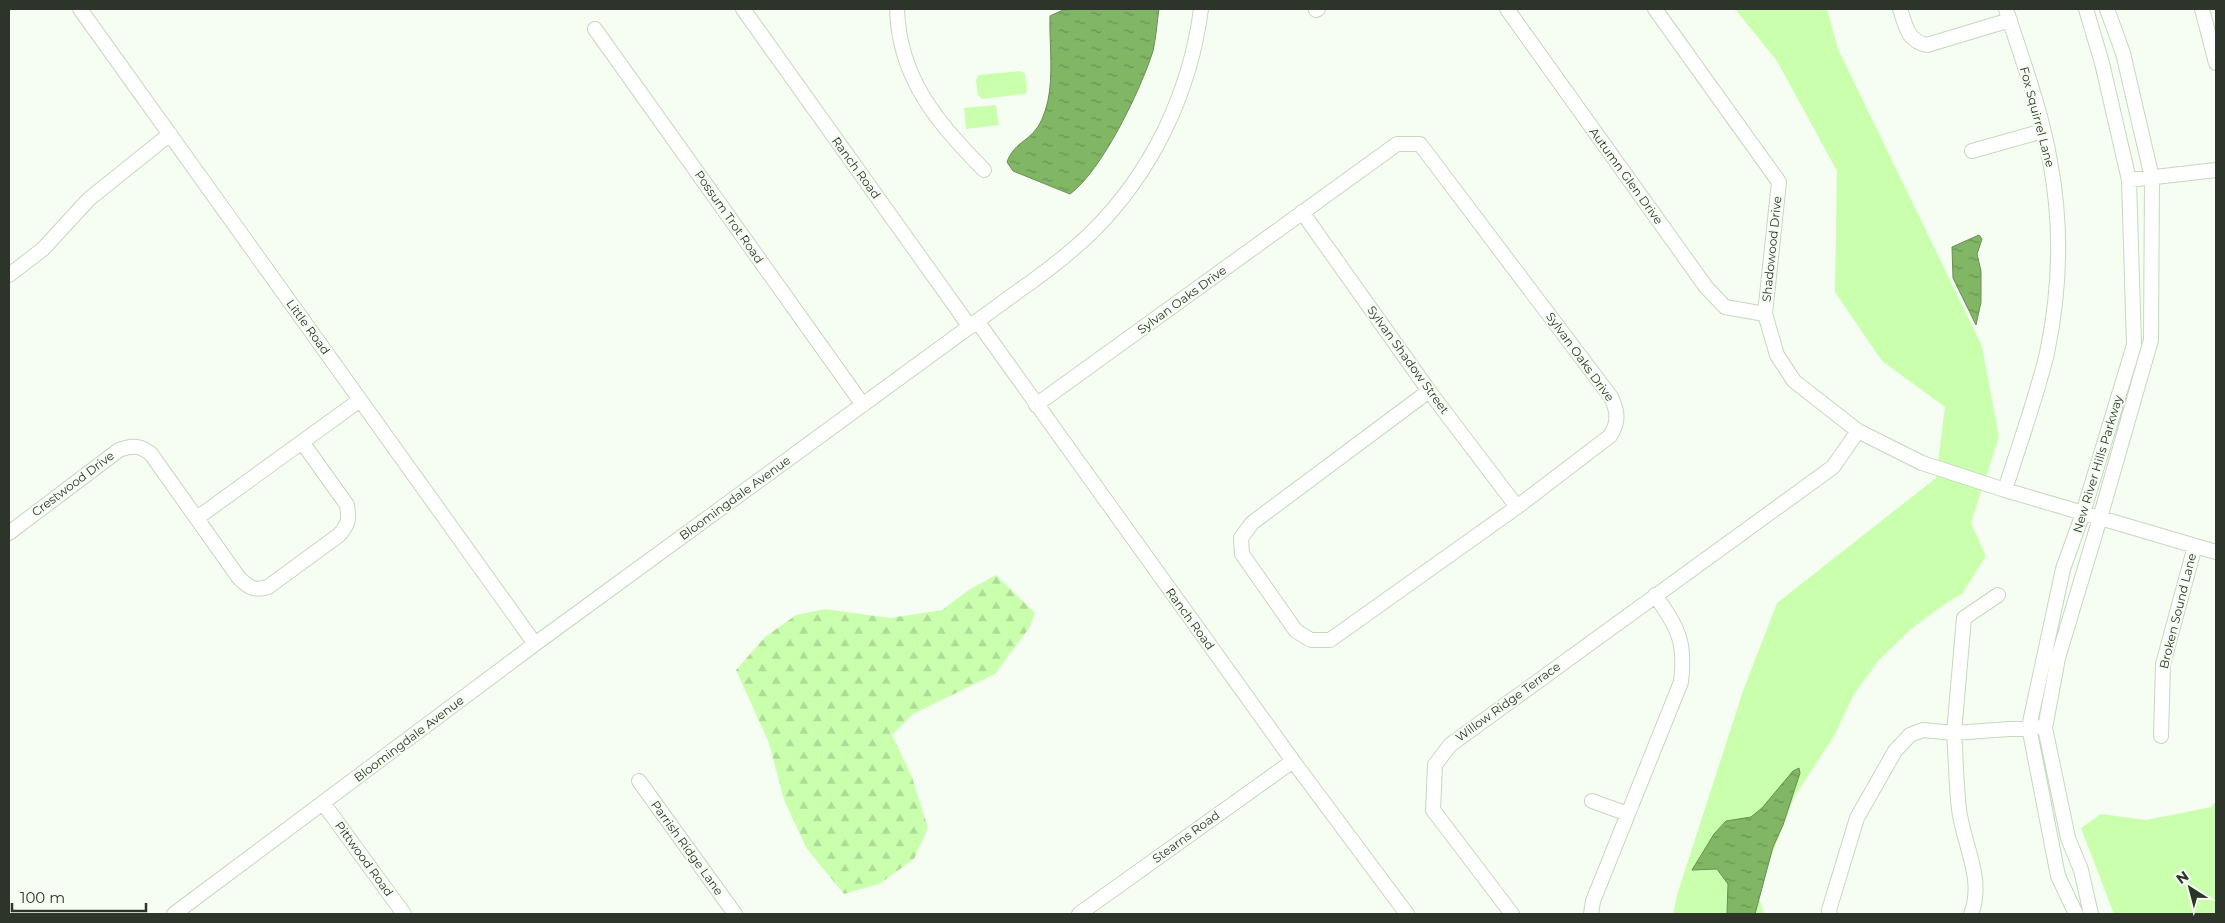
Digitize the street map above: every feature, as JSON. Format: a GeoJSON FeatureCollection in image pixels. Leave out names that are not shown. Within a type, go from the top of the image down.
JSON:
{"type":"FeatureCollection","features":[{"type":"Feature","properties":{"kind":"street","name":"Little Road"},"geometry":{"type":"LineString","coordinates":[[80,9],[535,644]]}},
{"type":"Feature","properties":{"kind":"street","name":"Ranch Road"},"geometry":{"type":"LineString","coordinates":[[743,9],[1036,406],[1406,914]]}},
{"type":"Feature","properties":{"kind":"street"},"geometry":{"type":"LineString","coordinates":[[897,9],[905,58],[918,89],[932,112],[952,137],[984,170]]}},
{"type":"Feature","properties":{"kind":"street","name":"Bloomingdale Avenue"},"geometry":{"type":"LineString","coordinates":[[174,914],[535,644],[974,324],[1074,248],[1111,212],[1135,181],[1162,134],[1181,92],[1194,48],[1201,9]]}},
{"type":"Feature","properties":{"kind":"street","name":"Autumn Glen Drive"},"geometry":{"type":"LineString","coordinates":[[1507,9],[1706,287],[1725,307],[1765,314]]}},
{"type":"Feature","properties":{"kind":"street","name":"Shadowood Drive"},"geometry":{"type":"LineString","coordinates":[[1655,9],[1779,182],[1765,314],[1777,355],[1794,381],[1858,431],[1922,463],[2005,490],[2216,552]]}},
{"type":"Feature","properties":{"kind":"street"},"geometry":{"type":"LineString","coordinates":[[1900,9],[1909,35],[1913,40],[1927,45],[2008,14]]}},
{"type":"Feature","properties":{"kind":"street","name":"New River Hills Parkway"},"geometry":{"type":"LineString","coordinates":[[2076,914],[2058,876],[2029,727],[2063,569],[2083,513],[2134,345],[2129,180],[2102,63],[2086,9]]}},
{"type":"Feature","properties":{"kind":"street","name":"New River Hills Parkway"},"geometry":{"type":"LineString","coordinates":[[2091,914],[2081,870],[2068,838],[2045,728],[2058,658],[2151,340],[2152,178],[2123,53],[2108,9]]}},
{"type":"Feature","properties":{"kind":"street"},"geometry":{"type":"LineString","coordinates":[[2202,9],[2216,63]]}},
{"type":"Feature","properties":{"kind":"street","name":"Fox Squirrel Lane"},"geometry":{"type":"LineString","coordinates":[[2005,490],[2042,371],[2054,308],[2058,233],[2050,161],[2043,131],[2008,14]]}},
{"type":"Feature","properties":{"kind":"street","name":"Possum Trot Road"},"geometry":{"type":"LineString","coordinates":[[596,29],[863,405]]}},
{"type":"Feature","properties":{"kind":"street"},"geometry":{"type":"LineString","coordinates":[[1972,150],[2043,131]]}},
{"type":"Feature","properties":{"kind":"street"},"geometry":{"type":"LineString","coordinates":[[9,275],[43,249],[90,199],[170,134]]}},
{"type":"Feature","properties":{"kind":"street","name":"Sylvan Oaks Drive"},"geometry":{"type":"LineString","coordinates":[[1036,406],[1397,144],[1420,144],[1611,398],[1617,412],[1615,427],[1610,436],[1517,507],[1330,640],[1311,640],[1296,631],[1242,554],[1242,538],[1252,523],[1429,392]]}},
{"type":"Feature","properties":{"kind":"street"},"geometry":{"type":"LineString","coordinates":[[2129,180],[2216,170]]}},
{"type":"Feature","properties":{"kind":"street","name":"Sylvan Shadow Street"},"geometry":{"type":"LineString","coordinates":[[1302,212],[1429,392],[1517,507]]}},
{"type":"Feature","properties":{"kind":"street"},"geometry":{"type":"LineString","coordinates":[[302,442],[347,505],[348,525],[339,535],[268,588],[257,590],[248,586],[239,578],[197,518],[360,400]]}},
{"type":"Feature","properties":{"kind":"street","name":"Willow Ridge Terrace"},"geometry":{"type":"LineString","coordinates":[[1512,914],[1434,810],[1435,765],[1450,745],[1833,467],[1858,431]]}},
{"type":"Feature","properties":{"kind":"street","name":"Crestwood Drive"},"geometry":{"type":"LineString","coordinates":[[9,533],[119,450],[130,446],[142,447],[151,454],[197,518]]}},
{"type":"Feature","properties":{"kind":"street","name":"Broken Sound Lane"},"geometry":{"type":"LineString","coordinates":[[2161,736],[2163,664],[2195,546]]}},
{"type":"Feature","properties":{"kind":"street"},"geometry":{"type":"LineString","coordinates":[[1591,914],[1593,901],[1681,682],[1684,660],[1682,643],[1672,620],[1655,595]]}},
{"type":"Feature","properties":{"kind":"street"},"geometry":{"type":"LineString","coordinates":[[1971,914],[1974,906],[1974,870],[1959,810],[1954,733],[1964,618],[1998,595]]}},
{"type":"Feature","properties":{"kind":"street"},"geometry":{"type":"LineString","coordinates":[[1830,914],[1829,910],[1857,818],[1895,751],[1910,735],[1923,730],[1954,733],[2029,727],[2045,728]]}},
{"type":"Feature","properties":{"kind":"street","name":"Stearns Road"},"geometry":{"type":"LineString","coordinates":[[1079,914],[1293,761]]}},
{"type":"Feature","properties":{"kind":"street","name":"Parrish Ridge Lane"},"geometry":{"type":"LineString","coordinates":[[639,781],[735,914]]}},
{"type":"Feature","properties":{"kind":"street"},"geometry":{"type":"LineString","coordinates":[[1592,801],[1628,814]]}},
{"type":"Feature","properties":{"kind":"street","name":"Pittwood Road"},"geometry":{"type":"LineString","coordinates":[[324,803],[404,914]]}},
{"type":"Feature","properties":{"kind":"green space"},"geometry":{"type":"Polygon","coordinates":[[[1735,9],[1827,9],[1838,49],[1982,346],[1999,437],[1971,523],[1986,556],[1962,594],[1949,601],[1911,629],[1879,660],[1854,694],[1834,736],[1795,796],[1757,892],[1764,914],[1673,914],[1678,892],[1743,691],[1777,603],[1936,478],[1945,407],[1882,361],[1835,292],[1837,171],[1777,61],[1735,9]]]}},
{"type":"Feature","properties":{"kind":"green space"},"geometry":{"type":"Polygon","coordinates":[[[1020,71],[1025,74],[1027,91],[1025,94],[982,99],[978,95],[976,80],[979,75],[1020,71]]]}},
{"type":"Feature","properties":{"kind":"green space"},"geometry":{"type":"Polygon","coordinates":[[[996,105],[999,125],[966,129],[964,108],[996,105]]]}},
{"type":"Feature","properties":{"kind":"green space"},"geometry":{"type":"Polygon","coordinates":[[[996,575],[1035,613],[1030,627],[995,674],[913,714],[892,735],[912,777],[928,828],[914,859],[879,884],[844,894],[807,849],[784,800],[769,743],[736,670],[765,637],[796,615],[825,609],[890,618],[942,610],[970,589],[996,575]]]}},
{"type":"Feature","properties":{"kind":"green space"},"geometry":{"type":"Polygon","coordinates":[[[2216,801],[2216,914],[2114,914],[2081,828],[2101,814],[2146,820],[2211,807],[2216,801]]]}},
{"type":"Feature","properties":{"kind":"water"},"geometry":{"type":"Polygon","coordinates":[[[1159,9],[1153,51],[1130,107],[1095,167],[1070,194],[1013,171],[1007,162],[1014,149],[1038,127],[1046,107],[1051,68],[1050,16],[1063,10],[1159,9]]]}},
{"type":"Feature","properties":{"kind":"water"},"geometry":{"type":"Polygon","coordinates":[[[1979,235],[1982,239],[1977,254],[1981,271],[1981,302],[1976,325],[1953,278],[1952,247],[1979,235]]]}},
{"type":"Feature","properties":{"kind":"water"},"geometry":{"type":"Polygon","coordinates":[[[1799,768],[1800,773],[1783,825],[1773,847],[1755,914],[1727,914],[1728,884],[1717,869],[1692,870],[1714,834],[1726,821],[1751,817],[1762,808],[1793,771],[1799,768]]]}}]}
